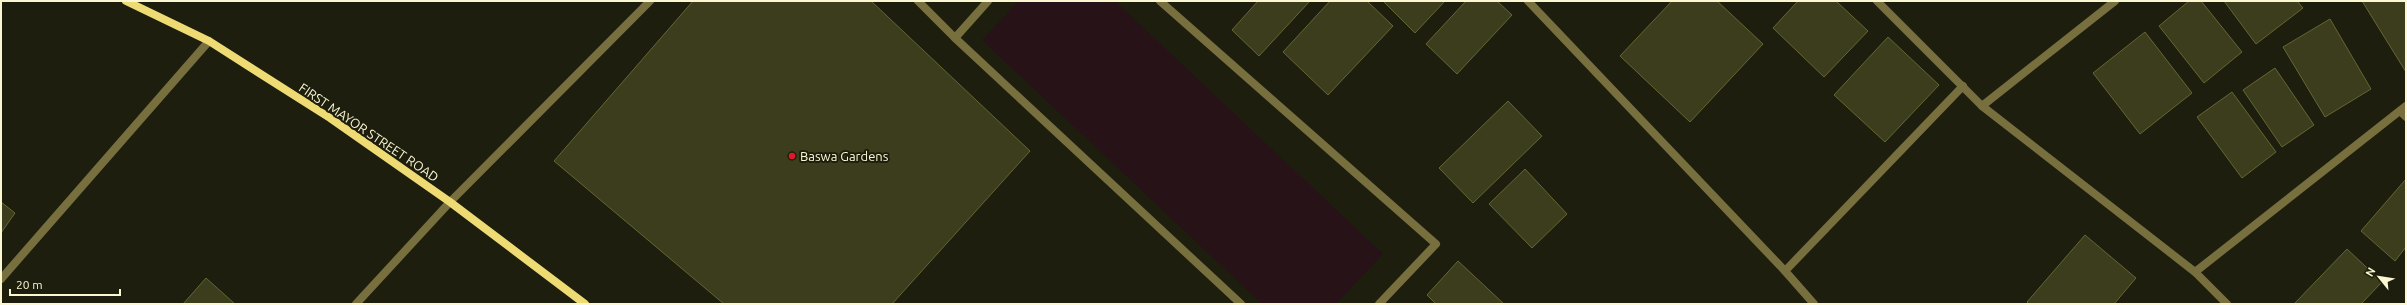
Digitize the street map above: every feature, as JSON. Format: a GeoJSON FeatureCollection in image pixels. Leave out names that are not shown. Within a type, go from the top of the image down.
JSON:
{"type":"FeatureCollection","features":[{"type":"Feature","properties":{"kind":"street","name":"FIRST MAYOR STREET ROAD"},"geometry":{"type":"LineString","coordinates":[[126,1],[209,41],[330,118],[450,202],[585,304]]}},
{"type":"Feature","properties":{"kind":"street"},"geometry":{"type":"LineString","coordinates":[[356,304],[450,202],[650,1]]}},
{"type":"Feature","properties":{"kind":"street"},"geometry":{"type":"LineString","coordinates":[[918,1],[955,38],[1241,304]]}},
{"type":"Feature","properties":{"kind":"street"},"geometry":{"type":"LineString","coordinates":[[955,38],[988,1]]}},
{"type":"Feature","properties":{"kind":"street"},"geometry":{"type":"LineString","coordinates":[[1160,1],[1436,244],[1379,304]]}},
{"type":"Feature","properties":{"kind":"street"},"geometry":{"type":"LineString","coordinates":[[1528,1],[1785,271],[1814,304]]}},
{"type":"Feature","properties":{"kind":"street"},"geometry":{"type":"LineString","coordinates":[[1877,1],[1982,106],[2195,272],[2227,304]]}},
{"type":"Feature","properties":{"kind":"street"},"geometry":{"type":"LineString","coordinates":[[1982,106],[2115,1]]}},
{"type":"Feature","properties":{"kind":"street"},"geometry":{"type":"LineString","coordinates":[[1,279],[209,41]]}},
{"type":"Feature","properties":{"kind":"street"},"geometry":{"type":"LineString","coordinates":[[1785,271],[1963,86]]}},
{"type":"Feature","properties":{"kind":"street"},"geometry":{"type":"LineString","coordinates":[[2195,272],[2404,111]]}},
{"type":"Feature","properties":{"kind":"shaded area"},"geometry":{"type":"Polygon","coordinates":[[[1019,1],[1115,1],[1383,254],[1336,304],[1262,304],[982,40],[1019,1]]]}},
{"type":"Feature","properties":{"kind":"building","name":"Baswa Gardens"},"geometry":{"type":"Polygon","coordinates":[[[693,1],[871,1],[1030,151],[892,304],[724,304],[554,161],[693,1]]]}},
{"type":"Feature","properties":{"kind":"building"},"geometry":{"type":"Polygon","coordinates":[[[1258,1],[1310,1],[1259,56],[1232,30],[1258,1]]]}},
{"type":"Feature","properties":{"kind":"building"},"geometry":{"type":"Polygon","coordinates":[[[1330,1],[1367,1],[1393,26],[1328,95],[1283,52],[1330,1]]]}},
{"type":"Feature","properties":{"kind":"building"},"geometry":{"type":"Polygon","coordinates":[[[1383,1],[1445,1],[1415,33],[1383,1]]]}},
{"type":"Feature","properties":{"kind":"building"},"geometry":{"type":"Polygon","coordinates":[[[1466,1],[1497,1],[1512,15],[1457,74],[1426,44],[1466,1]]]}},
{"type":"Feature","properties":{"kind":"building"},"geometry":{"type":"Polygon","coordinates":[[[1672,1],[1717,1],[1763,44],[1690,122],[1620,56],[1672,1]]]}},
{"type":"Feature","properties":{"kind":"building"},"geometry":{"type":"Polygon","coordinates":[[[1798,1],[1836,1],[1868,31],[1824,77],[1773,28],[1798,1]]]}},
{"type":"Feature","properties":{"kind":"building"},"geometry":{"type":"Polygon","coordinates":[[[2189,1],[2201,1],[2242,52],[2204,83],[2159,26],[2189,1]]]}},
{"type":"Feature","properties":{"kind":"building"},"geometry":{"type":"Polygon","coordinates":[[[2224,1],[2297,1],[2303,8],[2256,44],[2224,1]]]}},
{"type":"Feature","properties":{"kind":"building"},"geometry":{"type":"Polygon","coordinates":[[[2362,1],[2406,1],[2406,72],[2362,1]]]}},
{"type":"Feature","properties":{"kind":"building"},"geometry":{"type":"Polygon","coordinates":[[[2330,19],[2371,89],[2325,117],[2283,47],[2330,19]]]}},
{"type":"Feature","properties":{"kind":"building"},"geometry":{"type":"Polygon","coordinates":[[[2145,32],[2192,93],[2140,134],[2093,73],[2145,32]]]}},
{"type":"Feature","properties":{"kind":"building"},"geometry":{"type":"Polygon","coordinates":[[[1888,37],[1939,85],[1885,142],[1834,95],[1888,37]]]}},
{"type":"Feature","properties":{"kind":"building"},"geometry":{"type":"Polygon","coordinates":[[[2275,68],[2314,125],[2282,147],[2243,90],[2275,68]]]}},
{"type":"Feature","properties":{"kind":"building"},"geometry":{"type":"Polygon","coordinates":[[[2232,92],[2276,152],[2242,178],[2197,117],[2232,92]]]}},
{"type":"Feature","properties":{"kind":"building"},"geometry":{"type":"Polygon","coordinates":[[[1508,101],[1542,136],[1473,203],[1439,168],[1508,101]]]}},
{"type":"Feature","properties":{"kind":"building"},"geometry":{"type":"Polygon","coordinates":[[[1525,169],[1567,214],[1532,248],[1489,204],[1525,169]]]}},
{"type":"Feature","properties":{"kind":"building"},"geometry":{"type":"Polygon","coordinates":[[[2406,179],[2406,247],[2395,261],[2361,231],[2406,179]]]}},
{"type":"Feature","properties":{"kind":"building"},"geometry":{"type":"Polygon","coordinates":[[[1,202],[15,213],[1,233],[1,202]]]}},
{"type":"Feature","properties":{"kind":"building"},"geometry":{"type":"Polygon","coordinates":[[[2085,235],[2136,278],[2114,304],[2029,304],[2027,302],[2085,235]]]}},
{"type":"Feature","properties":{"kind":"building"},"geometry":{"type":"Polygon","coordinates":[[[2347,249],[2382,282],[2361,304],[2294,304],[2347,249]]]}},
{"type":"Feature","properties":{"kind":"building"},"geometry":{"type":"Polygon","coordinates":[[[1458,261],[1504,304],[1436,304],[1427,295],[1458,261]]]}},
{"type":"Feature","properties":{"kind":"building"},"geometry":{"type":"Polygon","coordinates":[[[206,278],[235,304],[183,304],[206,278]]]}},
{"type":"Feature","properties":{"kind":"place","name":"Baswa Gardens"},"geometry":{"type":"Point","coordinates":[792,156]}}]}
